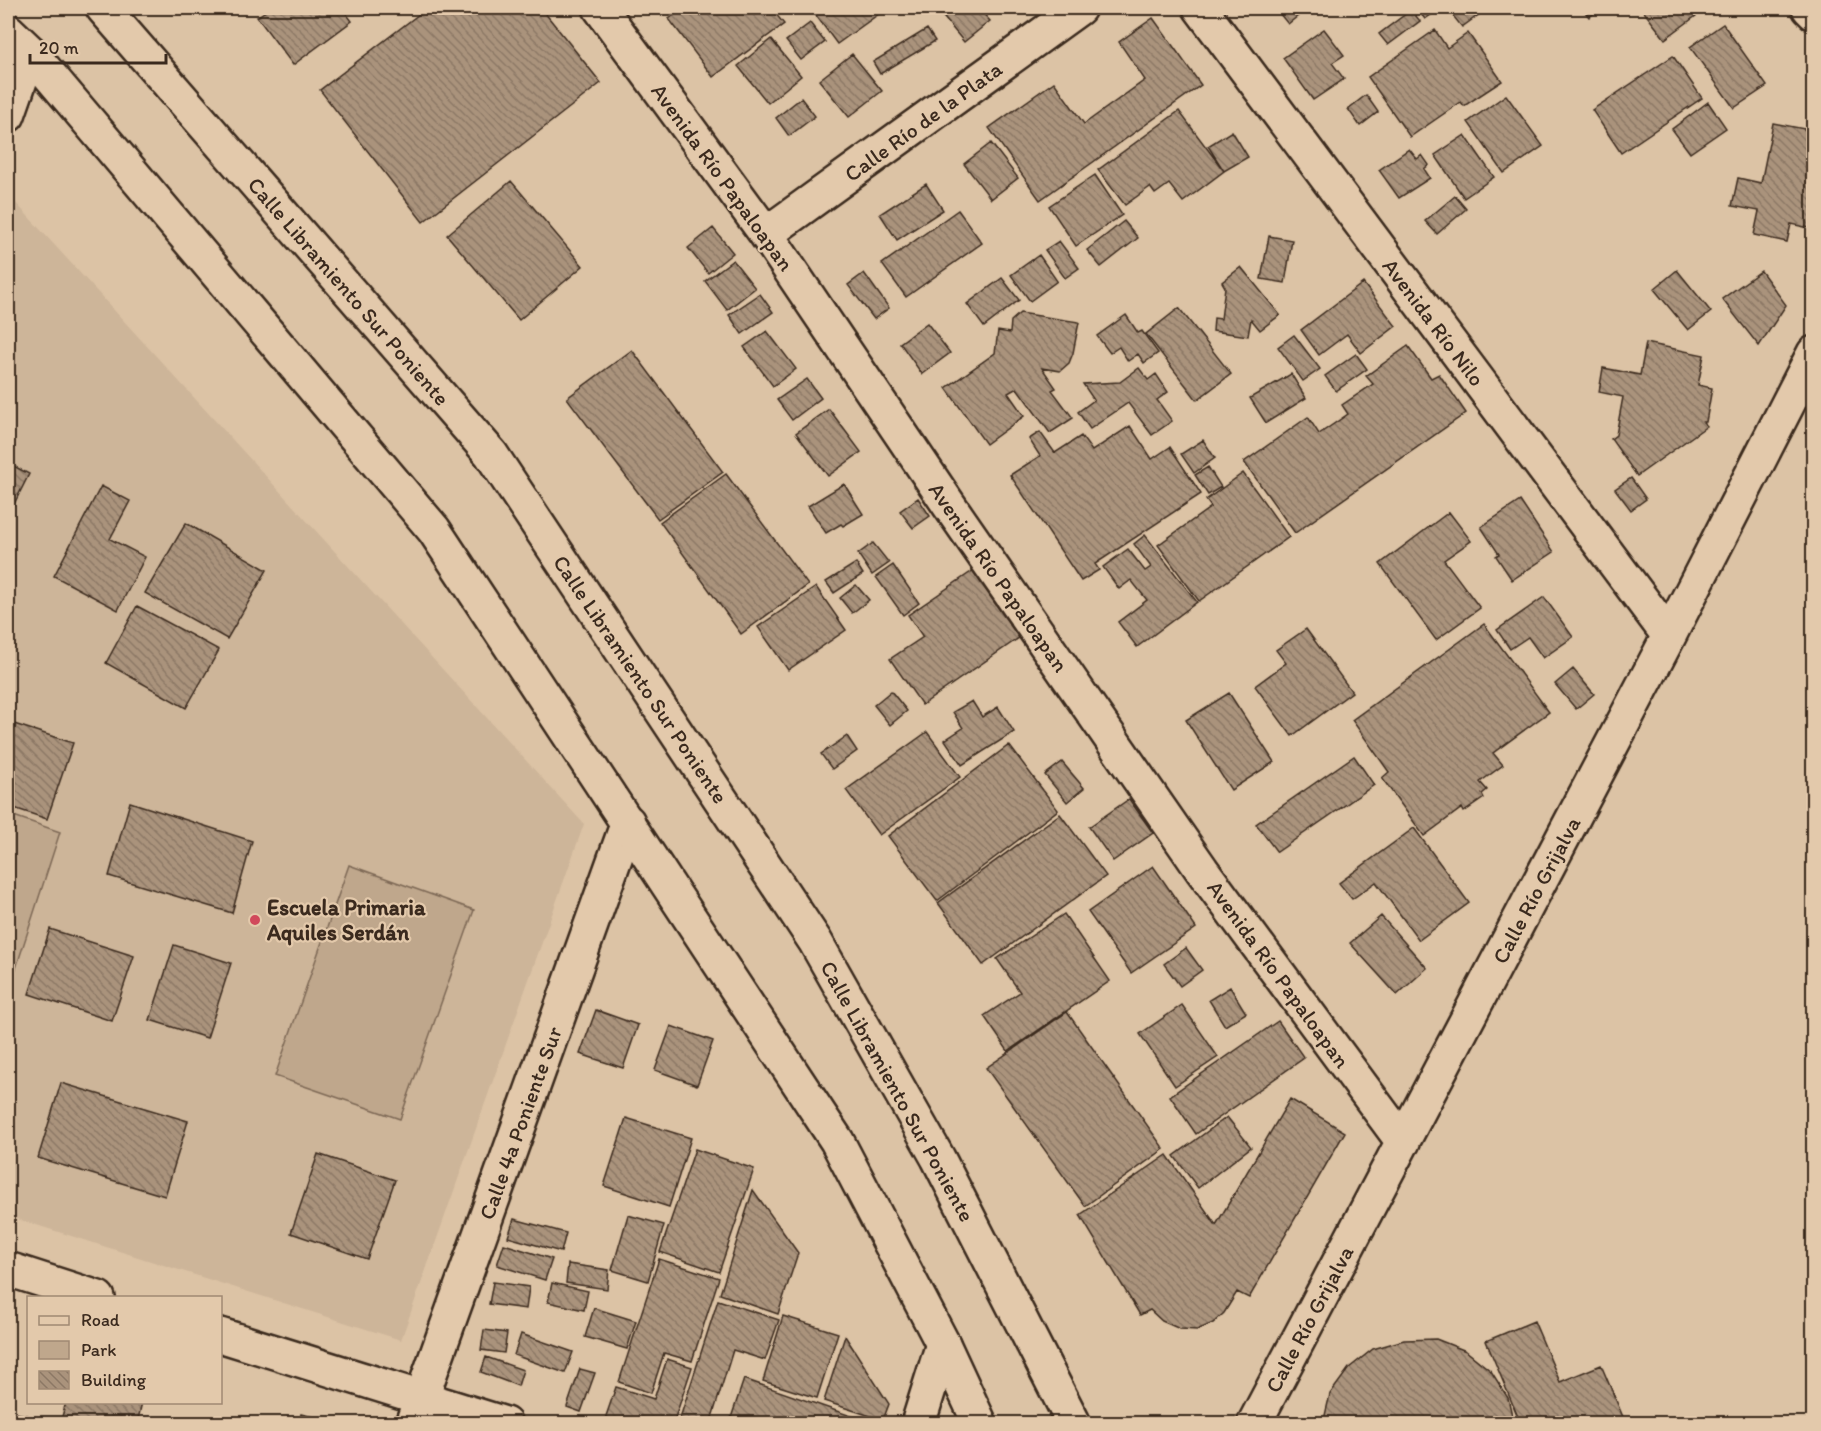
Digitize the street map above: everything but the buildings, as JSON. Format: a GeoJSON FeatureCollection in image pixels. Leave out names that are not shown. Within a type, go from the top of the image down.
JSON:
{"type":"FeatureCollection","features":[{"type":"Feature","properties":{"kind":"street","name":"Calle Libramiento Sur Poniente"},"geometry":{"type":"LineString","coordinates":[[103,8],[491,454],[815,941],[938,1158],[1074,1424]]}},
{"type":"Feature","properties":{"kind":"street","name":"Avenida Río Papaloapan"},"geometry":{"type":"LineString","coordinates":[[600,8],[766,234],[949,505],[1196,861],[1403,1142]]}},
{"type":"Feature","properties":{"kind":"street","name":"Calle Río de la Plata"},"geometry":{"type":"LineString","coordinates":[[766,234],[1079,8]]}},
{"type":"Feature","properties":{"kind":"street","name":"Avenida Río Nilo"},"geometry":{"type":"LineString","coordinates":[[1200,8],[1669,636]]}},
{"type":"Feature","properties":{"kind":"street"},"geometry":{"type":"LineString","coordinates":[[1809,8],[1814,13]]}},
{"type":"Feature","properties":{"kind":"street"},"geometry":{"type":"LineString","coordinates":[[8,115],[19,42]]}},
{"type":"Feature","properties":{"kind":"street"},"geometry":{"type":"LineString","coordinates":[[19,42],[434,531],[837,1141],[943,1344],[980,1424]]}},
{"type":"Feature","properties":{"kind":"street","name":"Calle Río Grijalva"},"geometry":{"type":"LineString","coordinates":[[1254,1424],[1669,636],[1814,353]]}},
{"type":"Feature","properties":{"kind":"street","name":"Calle 4a Poniente Sur"},"geometry":{"type":"LineString","coordinates":[[417,1411],[628,822]]}},
{"type":"Feature","properties":{"kind":"street"},"geometry":{"type":"LineString","coordinates":[[8,1269],[92,1296]]}},
{"type":"Feature","properties":{"kind":"street"},"geometry":{"type":"LineString","coordinates":[[222,1336],[417,1411],[505,1424]]}},
{"type":"Feature","properties":{"kind":"street"},"geometry":{"type":"LineString","coordinates":[[918,1424],[943,1344]]}},
{"type":"Feature","properties":{"kind":"shaded area"},"geometry":{"type":"Polygon","coordinates":[[[16,203],[584,824],[401,1340],[8,1216],[8,230],[16,203]]]}},
{"type":"Feature","properties":{"kind":"green space"},"geometry":{"type":"Polygon","coordinates":[[[8,814],[60,832],[8,993],[8,814]]]}},
{"type":"Feature","properties":{"kind":"green space"},"geometry":{"type":"Polygon","coordinates":[[[349,865],[474,910],[400,1119],[275,1076],[349,865]]]}},
{"type":"Feature","properties":{"kind":"place","name":"Escuela Primaria Aquiles Serdán"},"geometry":{"type":"Point","coordinates":[255,920]}}]}
